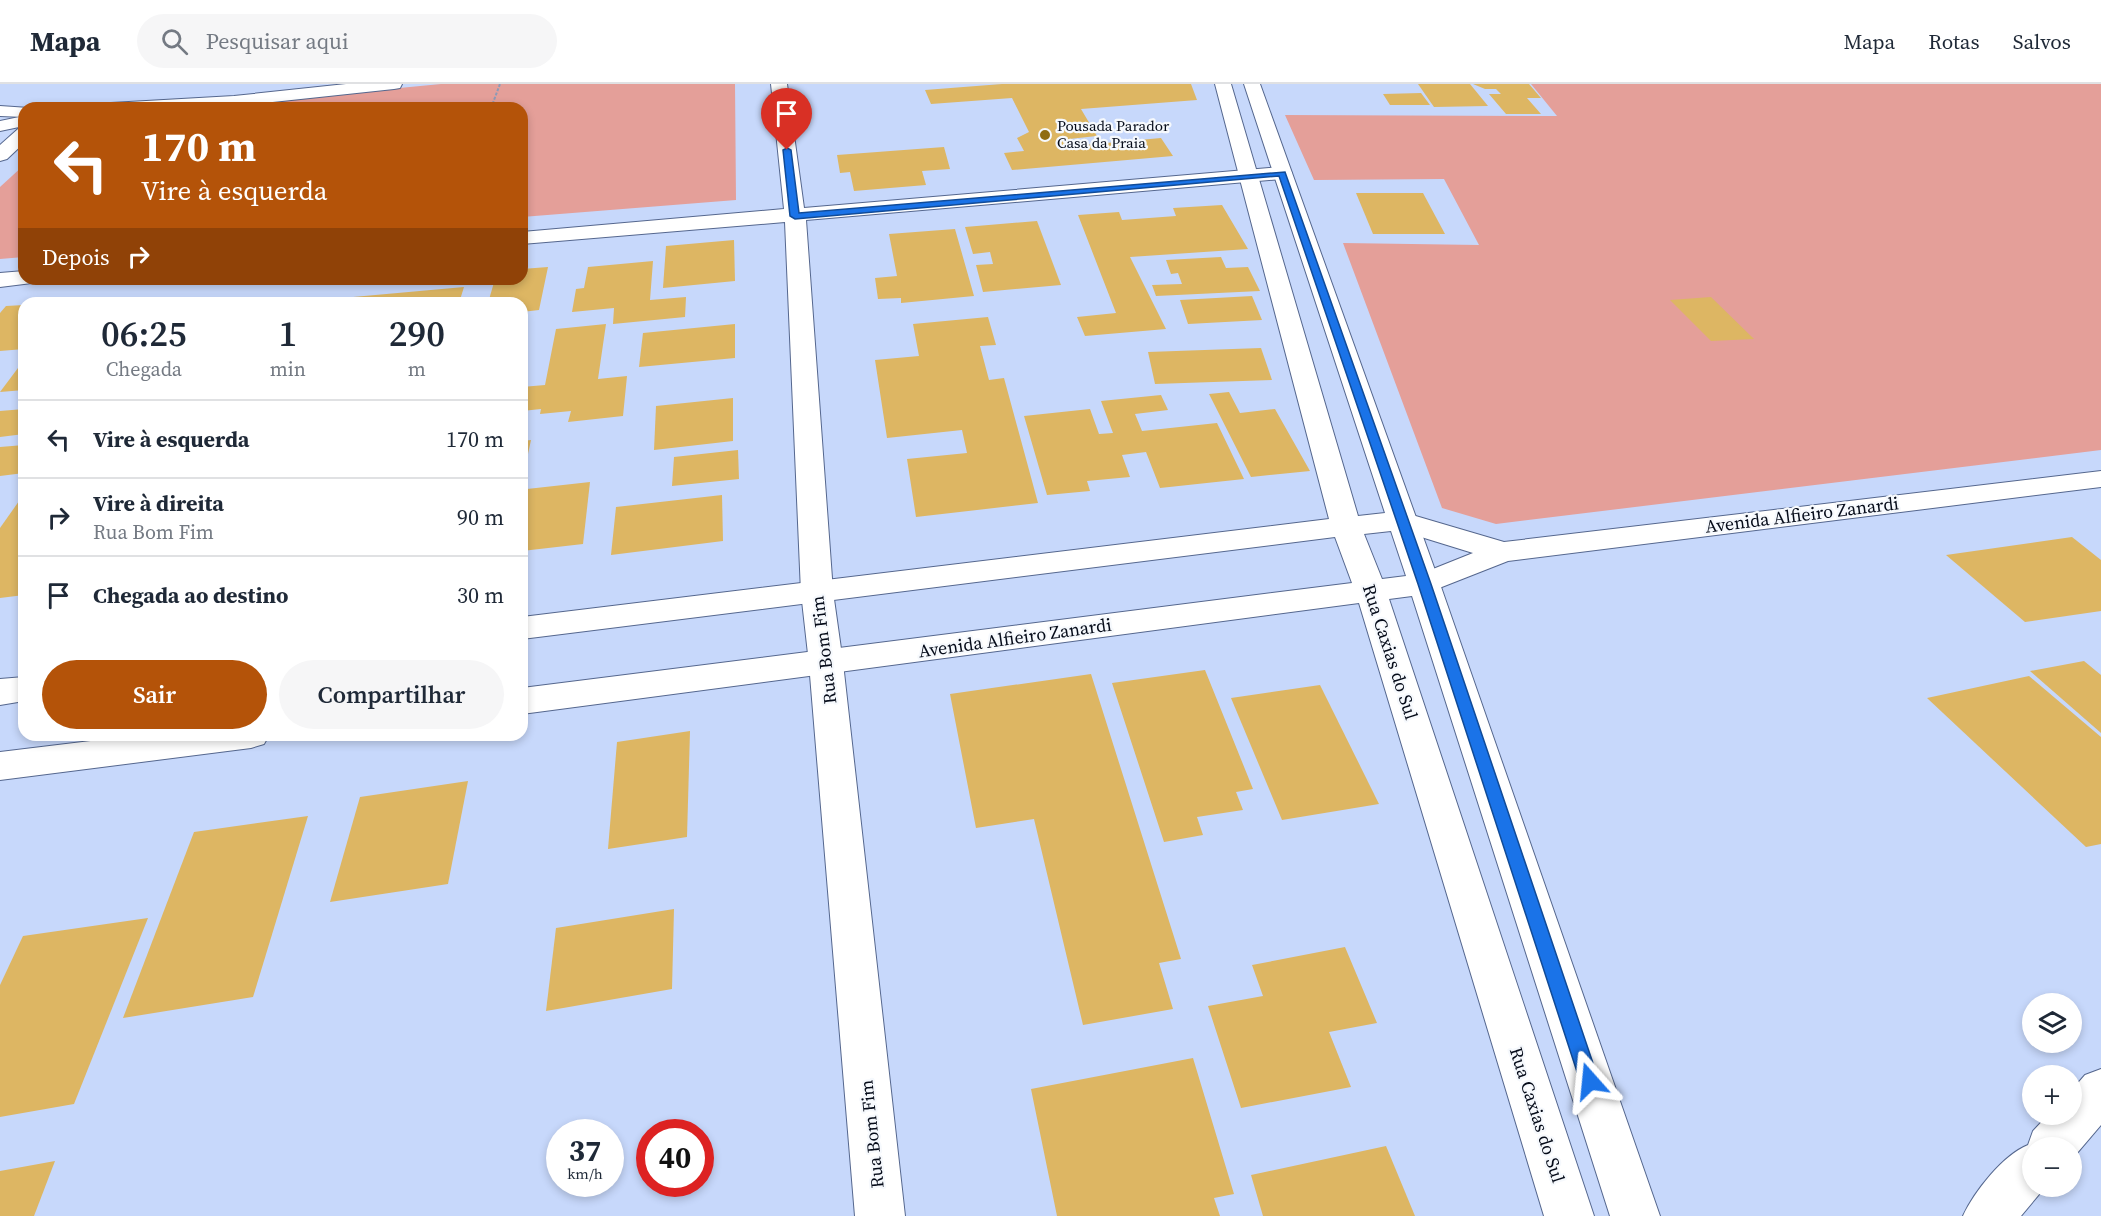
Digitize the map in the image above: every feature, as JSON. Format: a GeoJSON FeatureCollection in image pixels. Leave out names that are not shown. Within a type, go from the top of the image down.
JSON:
{"type":"FeatureCollection","features":[{"type":"Feature","properties":{"kind":"street"},"geometry":{"type":"LineString","coordinates":[[216,102],[394,84]]}},
{"type":"Feature","properties":{"kind":"street","name":"Rua Bom Fim"},"geometry":{"type":"LineString","coordinates":[[779,84],[795,216],[817,592],[826,663],[880,1216]]}},
{"type":"Feature","properties":{"kind":"street","name":"Rua Caxias do Sul"},"geometry":{"type":"LineString","coordinates":[[1223,84],[1346,526],[1371,591],[1569,1216]]}},
{"type":"Feature","properties":{"kind":"street"},"geometry":{"type":"LineString","coordinates":[[1252,84],[1424,584],[1635,1216]]}},
{"type":"Feature","properties":{"kind":"street"},"geometry":{"type":"LineString","coordinates":[[0,111],[18,112]]}},
{"type":"Feature","properties":{"kind":"street"},"geometry":{"type":"LineString","coordinates":[[0,126],[18,122]]}},
{"type":"Feature","properties":{"kind":"street"},"geometry":{"type":"LineString","coordinates":[[0,154],[18,138]]}},
{"type":"Feature","properties":{"kind":"street"},"geometry":{"type":"LineString","coordinates":[[528,238],[1282,173]]}},
{"type":"Feature","properties":{"kind":"street"},"geometry":{"type":"LineString","coordinates":[[0,280],[18,278]]}},
{"type":"Feature","properties":{"kind":"street","name":"Avenida Alfieiro Zanardi"},"geometry":{"type":"LineString","coordinates":[[528,700],[1424,584],[1503,552],[2101,479]]}},
{"type":"Feature","properties":{"kind":"street","name":"Avenida Alfieiro Zanardi"},"geometry":{"type":"LineString","coordinates":[[528,627],[1402,521],[1503,552]]}},
{"type":"Feature","properties":{"kind":"street"},"geometry":{"type":"LineString","coordinates":[[0,692],[18,690]]}},
{"type":"Feature","properties":{"kind":"street"},"geometry":{"type":"LineString","coordinates":[[0,766],[202,741]]}},
{"type":"Feature","properties":{"kind":"street"},"geometry":{"type":"LineString","coordinates":[[2060,1137],[2101,1091]]}},
{"type":"Feature","properties":{"kind":"street"},"geometry":{"type":"LineString","coordinates":[[1988,1216],[2022,1178]]}},
{"type":"Feature","properties":{"kind":"path"},"geometry":{"type":"LineString","coordinates":[[493,102],[500,84]]}},
{"type":"Feature","properties":{"kind":"shaded area"},"geometry":{"type":"Polygon","coordinates":[[[441,84],[735,84],[736,200],[528,217],[528,102],[255,102],[441,84]]]}},
{"type":"Feature","properties":{"kind":"shaded area"},"geometry":{"type":"Polygon","coordinates":[[[1531,84],[2101,84],[2101,450],[1496,524],[1442,508],[1343,243],[1479,245],[1444,179],[1314,180],[1285,115],[1557,116],[1531,84]]]}},
{"type":"Feature","properties":{"kind":"shaded area"},"geometry":{"type":"Polygon","coordinates":[[[18,170],[18,258],[0,259],[0,187],[18,170]]]}},
{"type":"Feature","properties":{"kind":"building"},"geometry":{"type":"Polygon","coordinates":[[[1002,84],[1191,84],[1197,100],[1081,109],[1097,136],[1069,139],[1073,146],[1161,138],[1173,156],[1012,170],[1004,153],[1024,151],[1017,138],[1029,132],[1012,98],[931,104],[925,90],[1002,84]]]}},
{"type":"Feature","properties":{"kind":"building"},"geometry":{"type":"Polygon","coordinates":[[[1418,84],[1470,84],[1488,106],[1434,107],[1418,84]]]}},
{"type":"Feature","properties":{"kind":"building"},"geometry":{"type":"Polygon","coordinates":[[[1473,84],[1529,84],[1541,98],[1527,98],[1541,114],[1506,114],[1489,94],[1501,94],[1496,89],[1485,89],[1473,84]]]}},
{"type":"Feature","properties":{"kind":"building"},"geometry":{"type":"Polygon","coordinates":[[[1421,93],[1430,105],[1390,105],[1383,94],[1421,93]]]}},
{"type":"Feature","properties":{"kind":"building"},"geometry":{"type":"Polygon","coordinates":[[[944,147],[950,169],[922,171],[926,185],[854,191],[850,172],[840,173],[837,155],[944,147]]]}},
{"type":"Feature","properties":{"kind":"building"},"geometry":{"type":"Polygon","coordinates":[[[1356,193],[1423,193],[1445,234],[1373,234],[1356,193]]]}},
{"type":"Feature","properties":{"kind":"building"},"geometry":{"type":"Polygon","coordinates":[[[1222,205],[1248,249],[1130,257],[1166,329],[1085,336],[1077,317],[1116,313],[1078,215],[1119,212],[1122,220],[1176,216],[1173,208],[1222,205]]]}},
{"type":"Feature","properties":{"kind":"building"},"geometry":{"type":"Polygon","coordinates":[[[1037,221],[1061,285],[983,292],[976,265],[993,264],[990,252],[973,254],[965,227],[1037,221]]]}},
{"type":"Feature","properties":{"kind":"building"},"geometry":{"type":"Polygon","coordinates":[[[955,229],[974,296],[901,303],[901,298],[878,299],[875,278],[897,276],[889,234],[955,229]]]}},
{"type":"Feature","properties":{"kind":"building"},"geometry":{"type":"Polygon","coordinates":[[[734,240],[735,281],[663,288],[666,246],[734,240]]]}},
{"type":"Feature","properties":{"kind":"building"},"geometry":{"type":"Polygon","coordinates":[[[1221,257],[1226,268],[1248,267],[1260,291],[1156,296],[1152,285],[1182,284],[1178,273],[1171,274],[1166,260],[1221,257]]]}},
{"type":"Feature","properties":{"kind":"building"},"geometry":{"type":"Polygon","coordinates":[[[653,261],[650,300],[686,297],[685,317],[613,324],[614,308],[572,312],[576,289],[584,288],[588,267],[653,261]]]}},
{"type":"Feature","properties":{"kind":"building"},"geometry":{"type":"Polygon","coordinates":[[[548,267],[539,310],[528,311],[528,297],[490,297],[493,285],[528,285],[528,269],[548,267]]]}},
{"type":"Feature","properties":{"kind":"building"},"geometry":{"type":"Polygon","coordinates":[[[464,287],[461,297],[353,297],[464,287]]]}},
{"type":"Feature","properties":{"kind":"building"},"geometry":{"type":"Polygon","coordinates":[[[1252,296],[1262,320],[1188,324],[1180,300],[1252,296]]]}},
{"type":"Feature","properties":{"kind":"building"},"geometry":{"type":"Polygon","coordinates":[[[1711,297],[1754,339],[1711,341],[1670,300],[1711,297]]]}},
{"type":"Feature","properties":{"kind":"building"},"geometry":{"type":"Polygon","coordinates":[[[18,305],[18,350],[0,351],[0,313],[6,306],[18,305]]]}},
{"type":"Feature","properties":{"kind":"building"},"geometry":{"type":"Polygon","coordinates":[[[988,317],[996,345],[980,346],[989,380],[1004,378],[1038,503],[916,517],[907,459],[967,453],[962,430],[887,438],[875,360],[919,356],[913,324],[988,317]]]}},
{"type":"Feature","properties":{"kind":"building"},"geometry":{"type":"Polygon","coordinates":[[[606,324],[598,379],[627,376],[623,416],[568,422],[571,411],[540,414],[541,409],[528,410],[528,386],[545,385],[556,329],[606,324]]]}},
{"type":"Feature","properties":{"kind":"building"},"geometry":{"type":"Polygon","coordinates":[[[735,324],[735,358],[639,367],[643,333],[735,324]]]}},
{"type":"Feature","properties":{"kind":"building"},"geometry":{"type":"Polygon","coordinates":[[[1261,348],[1272,380],[1155,384],[1148,352],[1261,348]]]}},
{"type":"Feature","properties":{"kind":"building"},"geometry":{"type":"Polygon","coordinates":[[[18,368],[18,390],[0,392],[18,368]]]}},
{"type":"Feature","properties":{"kind":"building"},"geometry":{"type":"Polygon","coordinates":[[[1229,392],[1240,413],[1275,409],[1310,471],[1251,477],[1209,394],[1229,392]]]}},
{"type":"Feature","properties":{"kind":"building"},"geometry":{"type":"Polygon","coordinates":[[[1161,395],[1168,410],[1135,414],[1142,431],[1217,423],[1244,479],[1160,488],[1146,452],[1122,455],[1130,477],[1087,481],[1090,491],[1047,495],[1024,416],[1090,409],[1099,434],[1113,433],[1101,401],[1161,395]]]}},
{"type":"Feature","properties":{"kind":"building"},"geometry":{"type":"Polygon","coordinates":[[[733,398],[733,441],[654,450],[656,406],[733,398]]]}},
{"type":"Feature","properties":{"kind":"building"},"geometry":{"type":"Polygon","coordinates":[[[18,410],[18,435],[0,437],[0,411],[18,410]]]}},
{"type":"Feature","properties":{"kind":"building"},"geometry":{"type":"Polygon","coordinates":[[[18,446],[18,474],[0,476],[0,447],[18,446]]]}},
{"type":"Feature","properties":{"kind":"building"},"geometry":{"type":"Polygon","coordinates":[[[738,450],[739,479],[672,486],[674,457],[738,450]]]}},
{"type":"Feature","properties":{"kind":"building"},"geometry":{"type":"Polygon","coordinates":[[[590,482],[583,544],[528,550],[528,489],[590,482]]]}},
{"type":"Feature","properties":{"kind":"building"},"geometry":{"type":"Polygon","coordinates":[[[722,495],[723,541],[611,555],[616,507],[722,495]]]}},
{"type":"Feature","properties":{"kind":"building"},"geometry":{"type":"Polygon","coordinates":[[[18,502],[18,596],[0,598],[0,528],[18,502]]]}},
{"type":"Feature","properties":{"kind":"building"},"geometry":{"type":"Polygon","coordinates":[[[2072,537],[2101,560],[2101,611],[2025,622],[1946,555],[2072,537]]]}},
{"type":"Feature","properties":{"kind":"building"},"geometry":{"type":"Polygon","coordinates":[[[2084,661],[2101,675],[2101,733],[2030,671],[2084,661]]]}},
{"type":"Feature","properties":{"kind":"building"},"geometry":{"type":"Polygon","coordinates":[[[1205,670],[1253,789],[1236,792],[1243,810],[1197,817],[1203,835],[1164,842],[1112,683],[1205,670]]]}},
{"type":"Feature","properties":{"kind":"building"},"geometry":{"type":"Polygon","coordinates":[[[1091,674],[1181,959],[1159,963],[1173,1009],[1083,1025],[1034,819],[976,828],[950,694],[1091,674]]]}},
{"type":"Feature","properties":{"kind":"building"},"geometry":{"type":"Polygon","coordinates":[[[2029,676],[2101,737],[2101,844],[2086,847],[1927,698],[2029,676]]]}},
{"type":"Feature","properties":{"kind":"building"},"geometry":{"type":"Polygon","coordinates":[[[1320,685],[1379,804],[1282,820],[1231,698],[1320,685]]]}},
{"type":"Feature","properties":{"kind":"building"},"geometry":{"type":"Polygon","coordinates":[[[690,731],[687,837],[608,849],[617,742],[690,731]]]}},
{"type":"Feature","properties":{"kind":"building"},"geometry":{"type":"Polygon","coordinates":[[[468,781],[448,884],[330,902],[360,797],[468,781]]]}},
{"type":"Feature","properties":{"kind":"building"},"geometry":{"type":"Polygon","coordinates":[[[308,816],[253,997],[123,1018],[194,832],[308,816]]]}},
{"type":"Feature","properties":{"kind":"building"},"geometry":{"type":"Polygon","coordinates":[[[674,909],[672,989],[546,1011],[556,928],[674,909]]]}},
{"type":"Feature","properties":{"kind":"building"},"geometry":{"type":"Polygon","coordinates":[[[148,918],[74,1104],[0,1117],[0,985],[23,936],[148,918]]]}},
{"type":"Feature","properties":{"kind":"building"},"geometry":{"type":"Polygon","coordinates":[[[1345,947],[1377,1023],[1329,1032],[1351,1087],[1241,1108],[1208,1006],[1263,996],[1252,965],[1345,947]]]}},
{"type":"Feature","properties":{"kind":"building"},"geometry":{"type":"Polygon","coordinates":[[[1193,1058],[1234,1194],[1214,1198],[1220,1216],[1057,1216],[1031,1089],[1193,1058]]]}},
{"type":"Feature","properties":{"kind":"building"},"geometry":{"type":"Polygon","coordinates":[[[1386,1146],[1415,1216],[1263,1216],[1251,1175],[1386,1146]]]}},
{"type":"Feature","properties":{"kind":"building"},"geometry":{"type":"Polygon","coordinates":[[[55,1161],[34,1216],[0,1216],[0,1171],[55,1161]]]}},
{"type":"Feature","properties":{"kind":"place","name":"Pousada Parador Casa da Praia"},"geometry":{"type":"Point","coordinates":[1045,135]}},
{"type":"Feature","properties":{"kind":"route"},"geometry":{"type":"LineString","coordinates":[[787,150],[795,216],[1282,173],[1424,584],[1590,1081]]}}]}
